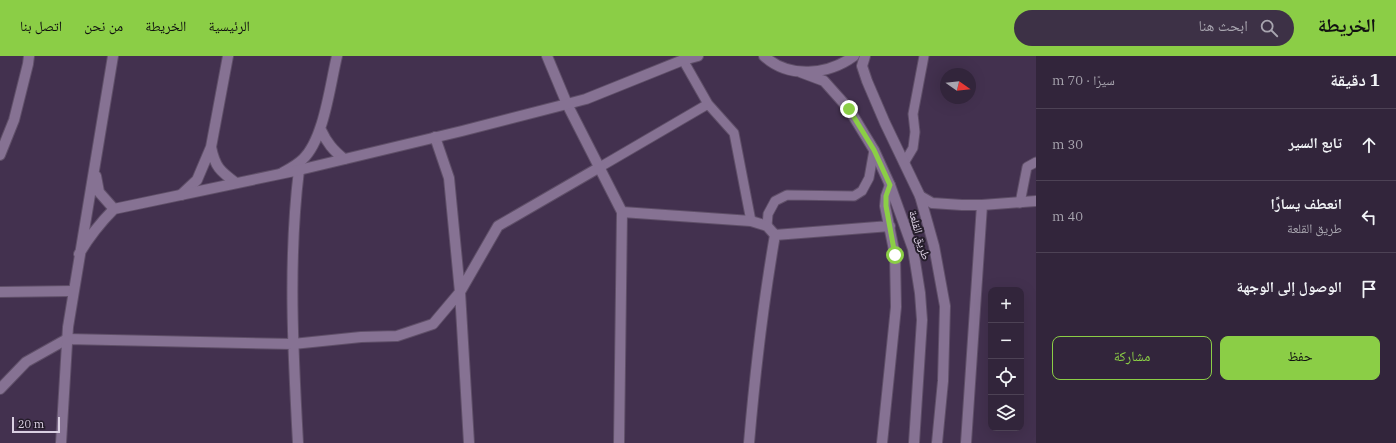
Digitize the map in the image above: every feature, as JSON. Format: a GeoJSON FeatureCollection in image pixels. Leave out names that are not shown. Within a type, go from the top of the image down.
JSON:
{"type":"FeatureCollection","features":[{"type":"Feature","properties":{"kind":"street"},"geometry":{"type":"LineString","coordinates":[[0,155],[14,120],[29,56]]}},
{"type":"Feature","properties":{"kind":"street"},"geometry":{"type":"LineString","coordinates":[[61,443],[68,326],[79,254],[114,56]]}},
{"type":"Feature","properties":{"kind":"street"},"geometry":{"type":"LineString","coordinates":[[181,195],[197,180],[211,147],[228,56]]}},
{"type":"Feature","properties":{"kind":"street"},"geometry":{"type":"LineString","coordinates":[[282,173],[303,159],[314,145],[321,130],[337,56]]}},
{"type":"Feature","properties":{"kind":"street"},"geometry":{"type":"LineString","coordinates":[[548,56],[567,104],[622,212],[619,443]]}},
{"type":"Feature","properties":{"kind":"street"},"geometry":{"type":"LineString","coordinates":[[79,254],[90,236],[114,209],[300,170],[567,104],[586,99],[686,58],[698,56]]}},
{"type":"Feature","properties":{"kind":"street"},"geometry":{"type":"LineString","coordinates":[[756,56],[766,58],[783,68],[800,72],[816,72],[831,69],[846,62],[854,56]]}},
{"type":"Feature","properties":{"kind":"street","name":"طريق القلعة"},"geometry":{"type":"LineString","coordinates":[[865,56],[862,66],[867,81],[920,196],[934,246],[945,306],[943,381],[937,443]]}},
{"type":"Feature","properties":{"kind":"street","name":"طريق القلعة"},"geometry":{"type":"LineString","coordinates":[[800,72],[824,81],[849,109],[874,150],[890,185],[913,249],[920,293],[922,320],[914,443]]}},
{"type":"Feature","properties":{"kind":"street"},"geometry":{"type":"LineString","coordinates":[[321,130],[332,149],[344,159]]}},
{"type":"Feature","properties":{"kind":"street"},"geometry":{"type":"LineString","coordinates":[[435,137],[449,178],[460,292],[469,443]]}},
{"type":"Feature","properties":{"kind":"street"},"geometry":{"type":"LineString","coordinates":[[211,147],[214,160],[221,172],[236,183]]}},
{"type":"Feature","properties":{"kind":"street"},"geometry":{"type":"LineString","coordinates":[[95,166],[99,192],[114,209]]}},
{"type":"Feature","properties":{"kind":"street"},"geometry":{"type":"LineString","coordinates":[[0,389],[26,362],[67,340],[293,344],[361,337],[397,336],[433,324],[460,292],[498,226],[600,167]]}},
{"type":"Feature","properties":{"kind":"street"},"geometry":{"type":"LineString","coordinates":[[298,443],[293,344],[295,202],[300,170]]}},
{"type":"Feature","properties":{"kind":"street"},"geometry":{"type":"LineString","coordinates":[[882,443],[896,307],[895,255],[886,206],[886,196],[890,185]]}},
{"type":"Feature","properties":{"kind":"street"},"geometry":{"type":"LineString","coordinates":[[920,196],[932,203],[982,205],[1036,201]]}},
{"type":"Feature","properties":{"kind":"street"},"geometry":{"type":"LineString","coordinates":[[966,443],[982,205]]}},
{"type":"Feature","properties":{"kind":"street"},"geometry":{"type":"LineString","coordinates":[[622,212],[751,221],[767,226],[775,235]]}},
{"type":"Feature","properties":{"kind":"street"},"geometry":{"type":"LineString","coordinates":[[775,235],[890,226]]}},
{"type":"Feature","properties":{"kind":"street"},"geometry":{"type":"LineString","coordinates":[[749,443],[753,393],[766,286],[775,235]]}},
{"type":"Feature","properties":{"kind":"street"},"geometry":{"type":"LineString","coordinates":[[0,284],[4,292],[73,291]]}},
{"type":"Feature","properties":{"kind":"lane"},"geometry":{"type":"LineString","coordinates":[[904,163],[913,148],[915,132],[913,114],[924,56]]}},
{"type":"Feature","properties":{"kind":"lane"},"geometry":{"type":"LineString","coordinates":[[686,58],[708,104],[734,133],[751,221]]}},
{"type":"Feature","properties":{"kind":"lane"},"geometry":{"type":"LineString","coordinates":[[600,167],[708,104]]}},
{"type":"Feature","properties":{"kind":"lane"},"geometry":{"type":"LineString","coordinates":[[767,226],[768,214],[775,201],[786,195],[854,196],[862,191],[869,178],[874,150]]}},
{"type":"Feature","properties":{"kind":"lane"},"geometry":{"type":"LineString","coordinates":[[1020,203],[1027,166],[1036,162]]}},
{"type":"Feature","properties":{"kind":"route"},"geometry":{"type":"LineString","coordinates":[[849,109],[874,150],[890,185],[886,196],[886,206],[895,255]]}}]}
